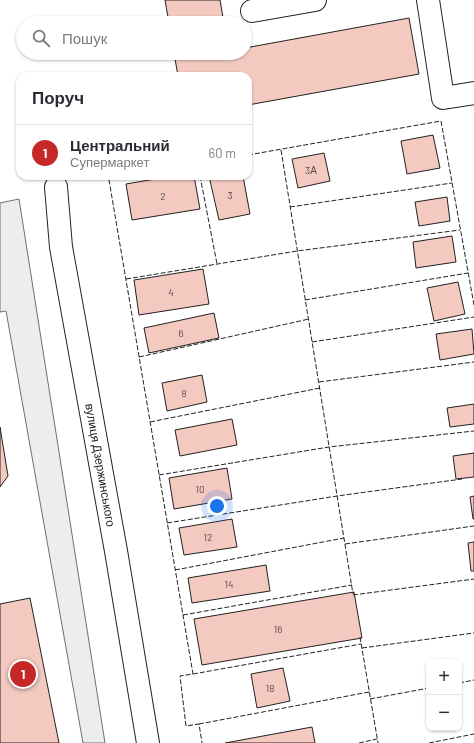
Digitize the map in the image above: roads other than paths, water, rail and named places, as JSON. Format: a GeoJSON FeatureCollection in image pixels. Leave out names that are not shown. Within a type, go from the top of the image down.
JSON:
{"type":"FeatureCollection","features":[{"type":"Feature","properties":{"kind":"street"},"geometry":{"type":"LineString","coordinates":[[252,11],[315,0]]}},
{"type":"Feature","properties":{"kind":"street"},"geometry":{"type":"LineString","coordinates":[[428,0],[443,98],[474,93]]}},
{"type":"Feature","properties":{"kind":"street","name":"вулиця Дзержинського"},"geometry":{"type":"LineString","coordinates":[[56,187],[61,246],[116,551],[148,743]]}},
{"type":"Feature","properties":{"kind":"place","name":"Центральний"},"geometry":{"type":"Point","coordinates":[23,674]}}]}
